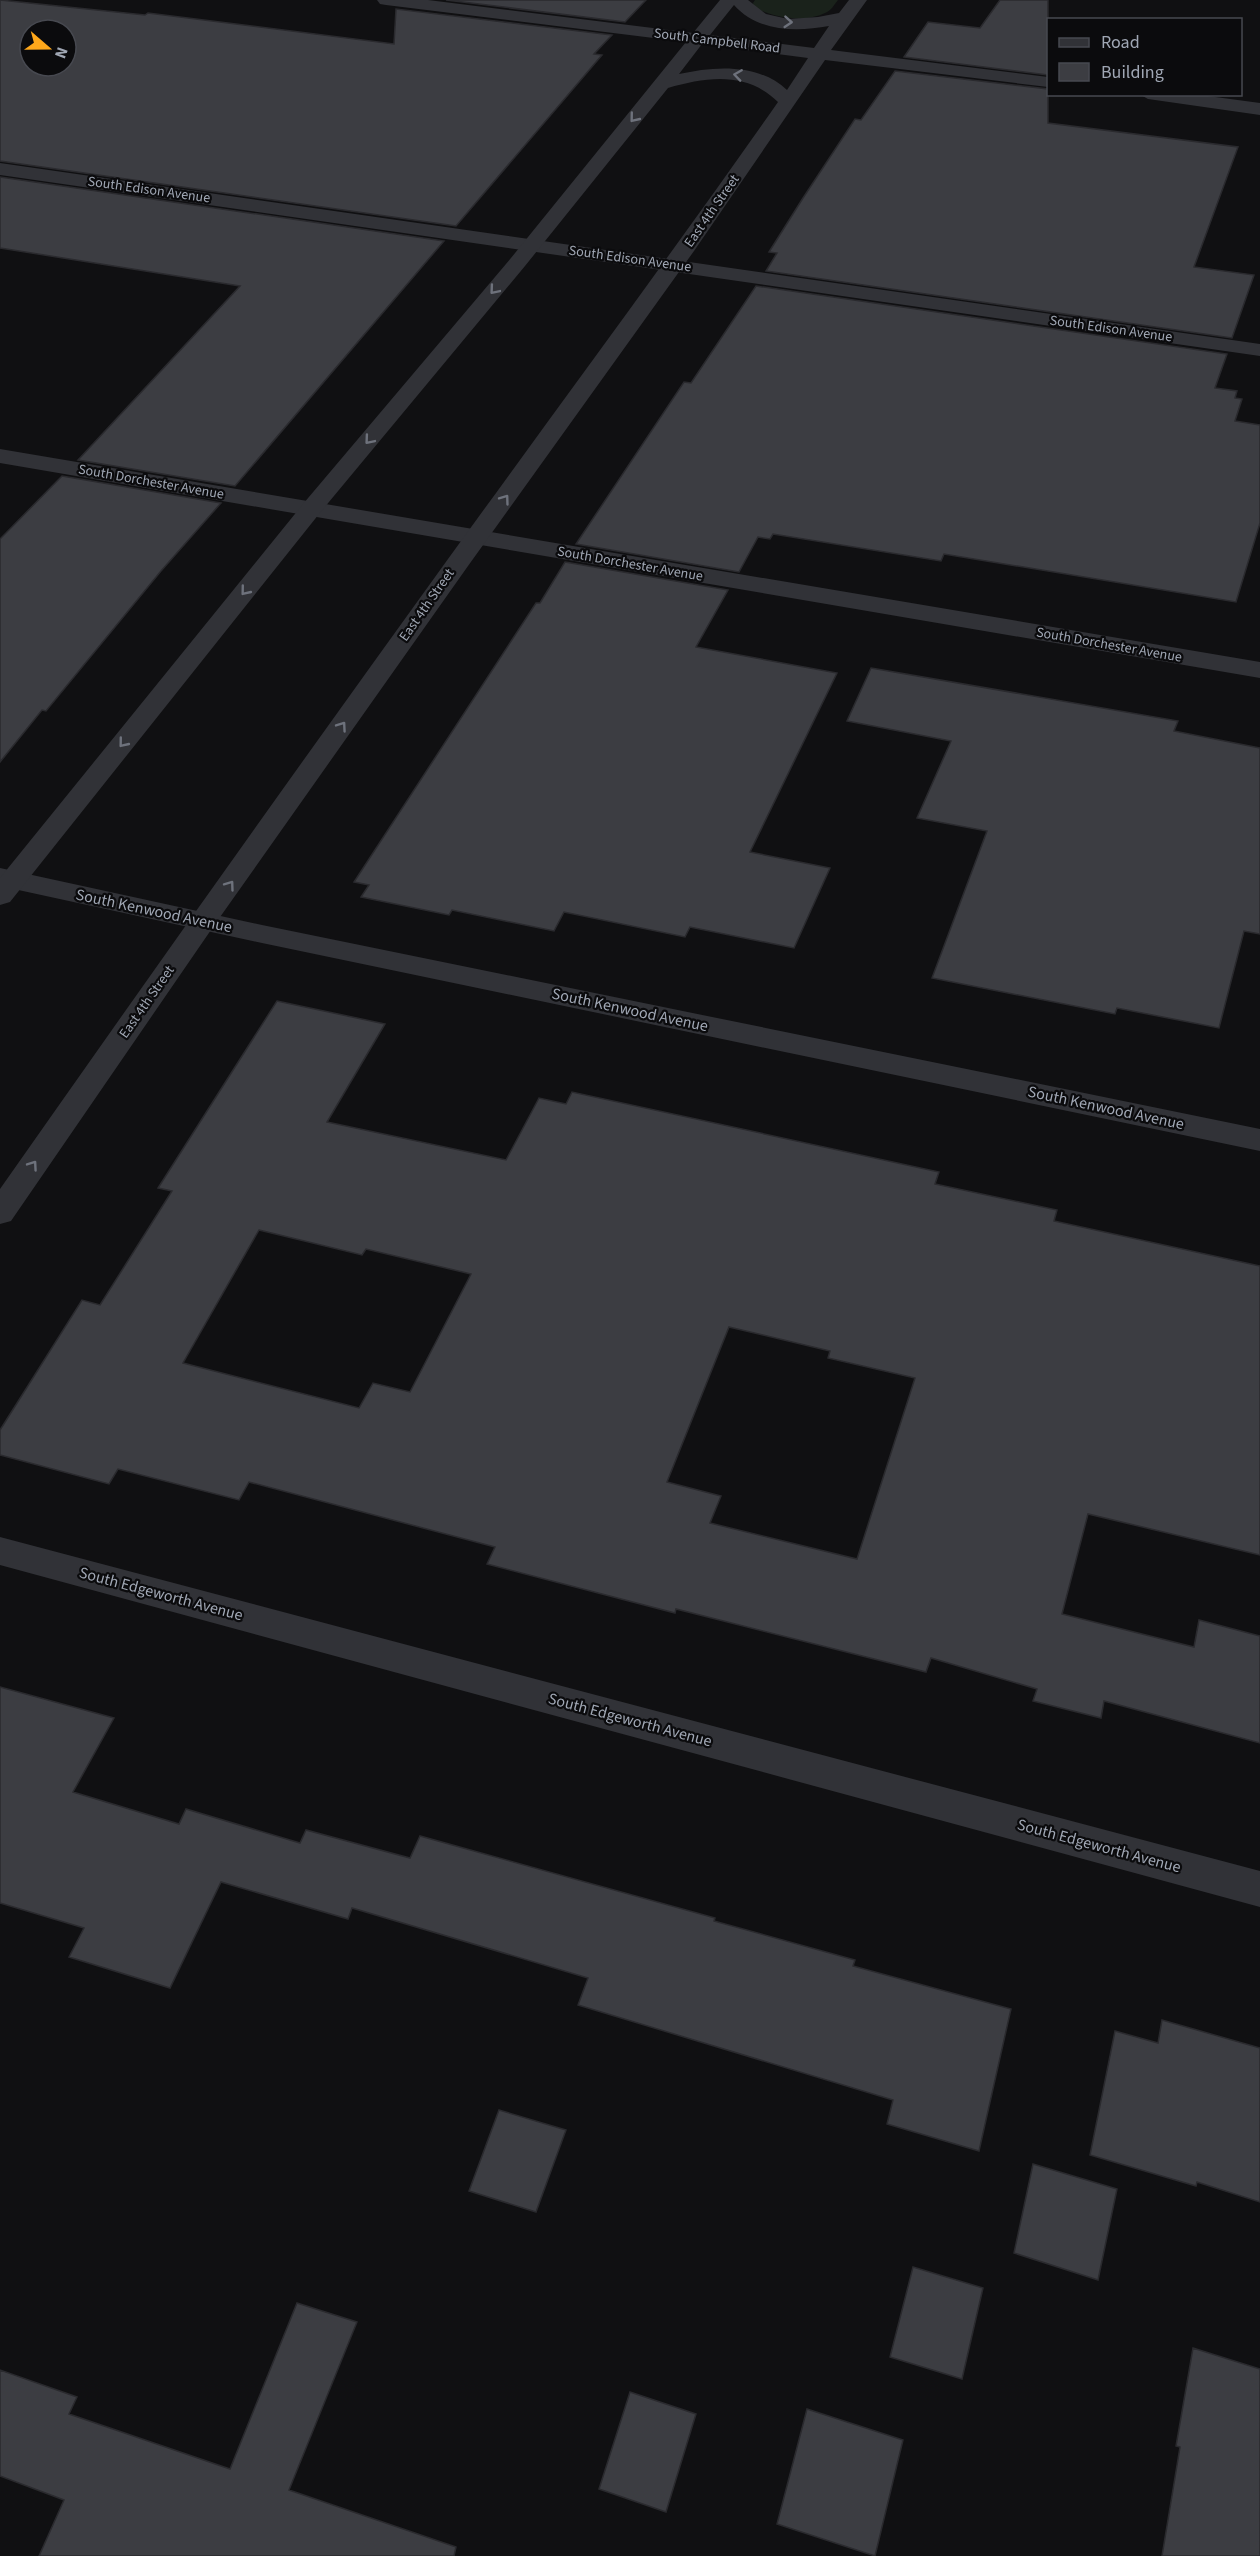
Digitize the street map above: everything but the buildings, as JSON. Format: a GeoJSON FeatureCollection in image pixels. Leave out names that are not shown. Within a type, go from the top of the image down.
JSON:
{"type":"FeatureCollection","features":[{"type":"Feature","properties":{"kind":"street","name":"South Campbell Road"},"geometry":{"type":"LineString","coordinates":[[386,0],[1047,82]]}},
{"type":"Feature","properties":{"kind":"street"},"geometry":{"type":"LineString","coordinates":[[4,884],[729,0]]}},
{"type":"Feature","properties":{"kind":"street"},"geometry":{"type":"LineString","coordinates":[[739,0],[749,12],[763,19],[783,22],[826,22],[844,17]]}},
{"type":"Feature","properties":{"kind":"street","name":"East 4th Street"},"geometry":{"type":"LineString","coordinates":[[0,1213],[203,921],[674,264],[858,0]]}},
{"type":"Feature","properties":{"kind":"street"},"geometry":{"type":"LineString","coordinates":[[662,84],[700,74],[739,75],[774,85],[788,101]]}},
{"type":"Feature","properties":{"kind":"street"},"geometry":{"type":"LineString","coordinates":[[1163,96],[1260,109]]}},
{"type":"Feature","properties":{"kind":"street","name":"South Edison Avenue"},"geometry":{"type":"LineString","coordinates":[[0,169],[674,264],[1260,350]]}},
{"type":"Feature","properties":{"kind":"street","name":"South Dorchester Avenue"},"geometry":{"type":"LineString","coordinates":[[0,456],[1260,670]]}},
{"type":"Feature","properties":{"kind":"street","name":"South Kenwood Avenue"},"geometry":{"type":"LineString","coordinates":[[4,884],[203,921],[1260,1140]]}},
{"type":"Feature","properties":{"kind":"street","name":"South Edgeworth Avenue"},"geometry":{"type":"LineString","coordinates":[[0,1551],[1260,1889]]}},
{"type":"Feature","properties":{"kind":"shaded area"},"geometry":{"type":"Polygon","coordinates":[[[755,0],[838,0],[827,12],[817,16],[789,18],[761,11],[754,7],[755,0]]]}}]}
